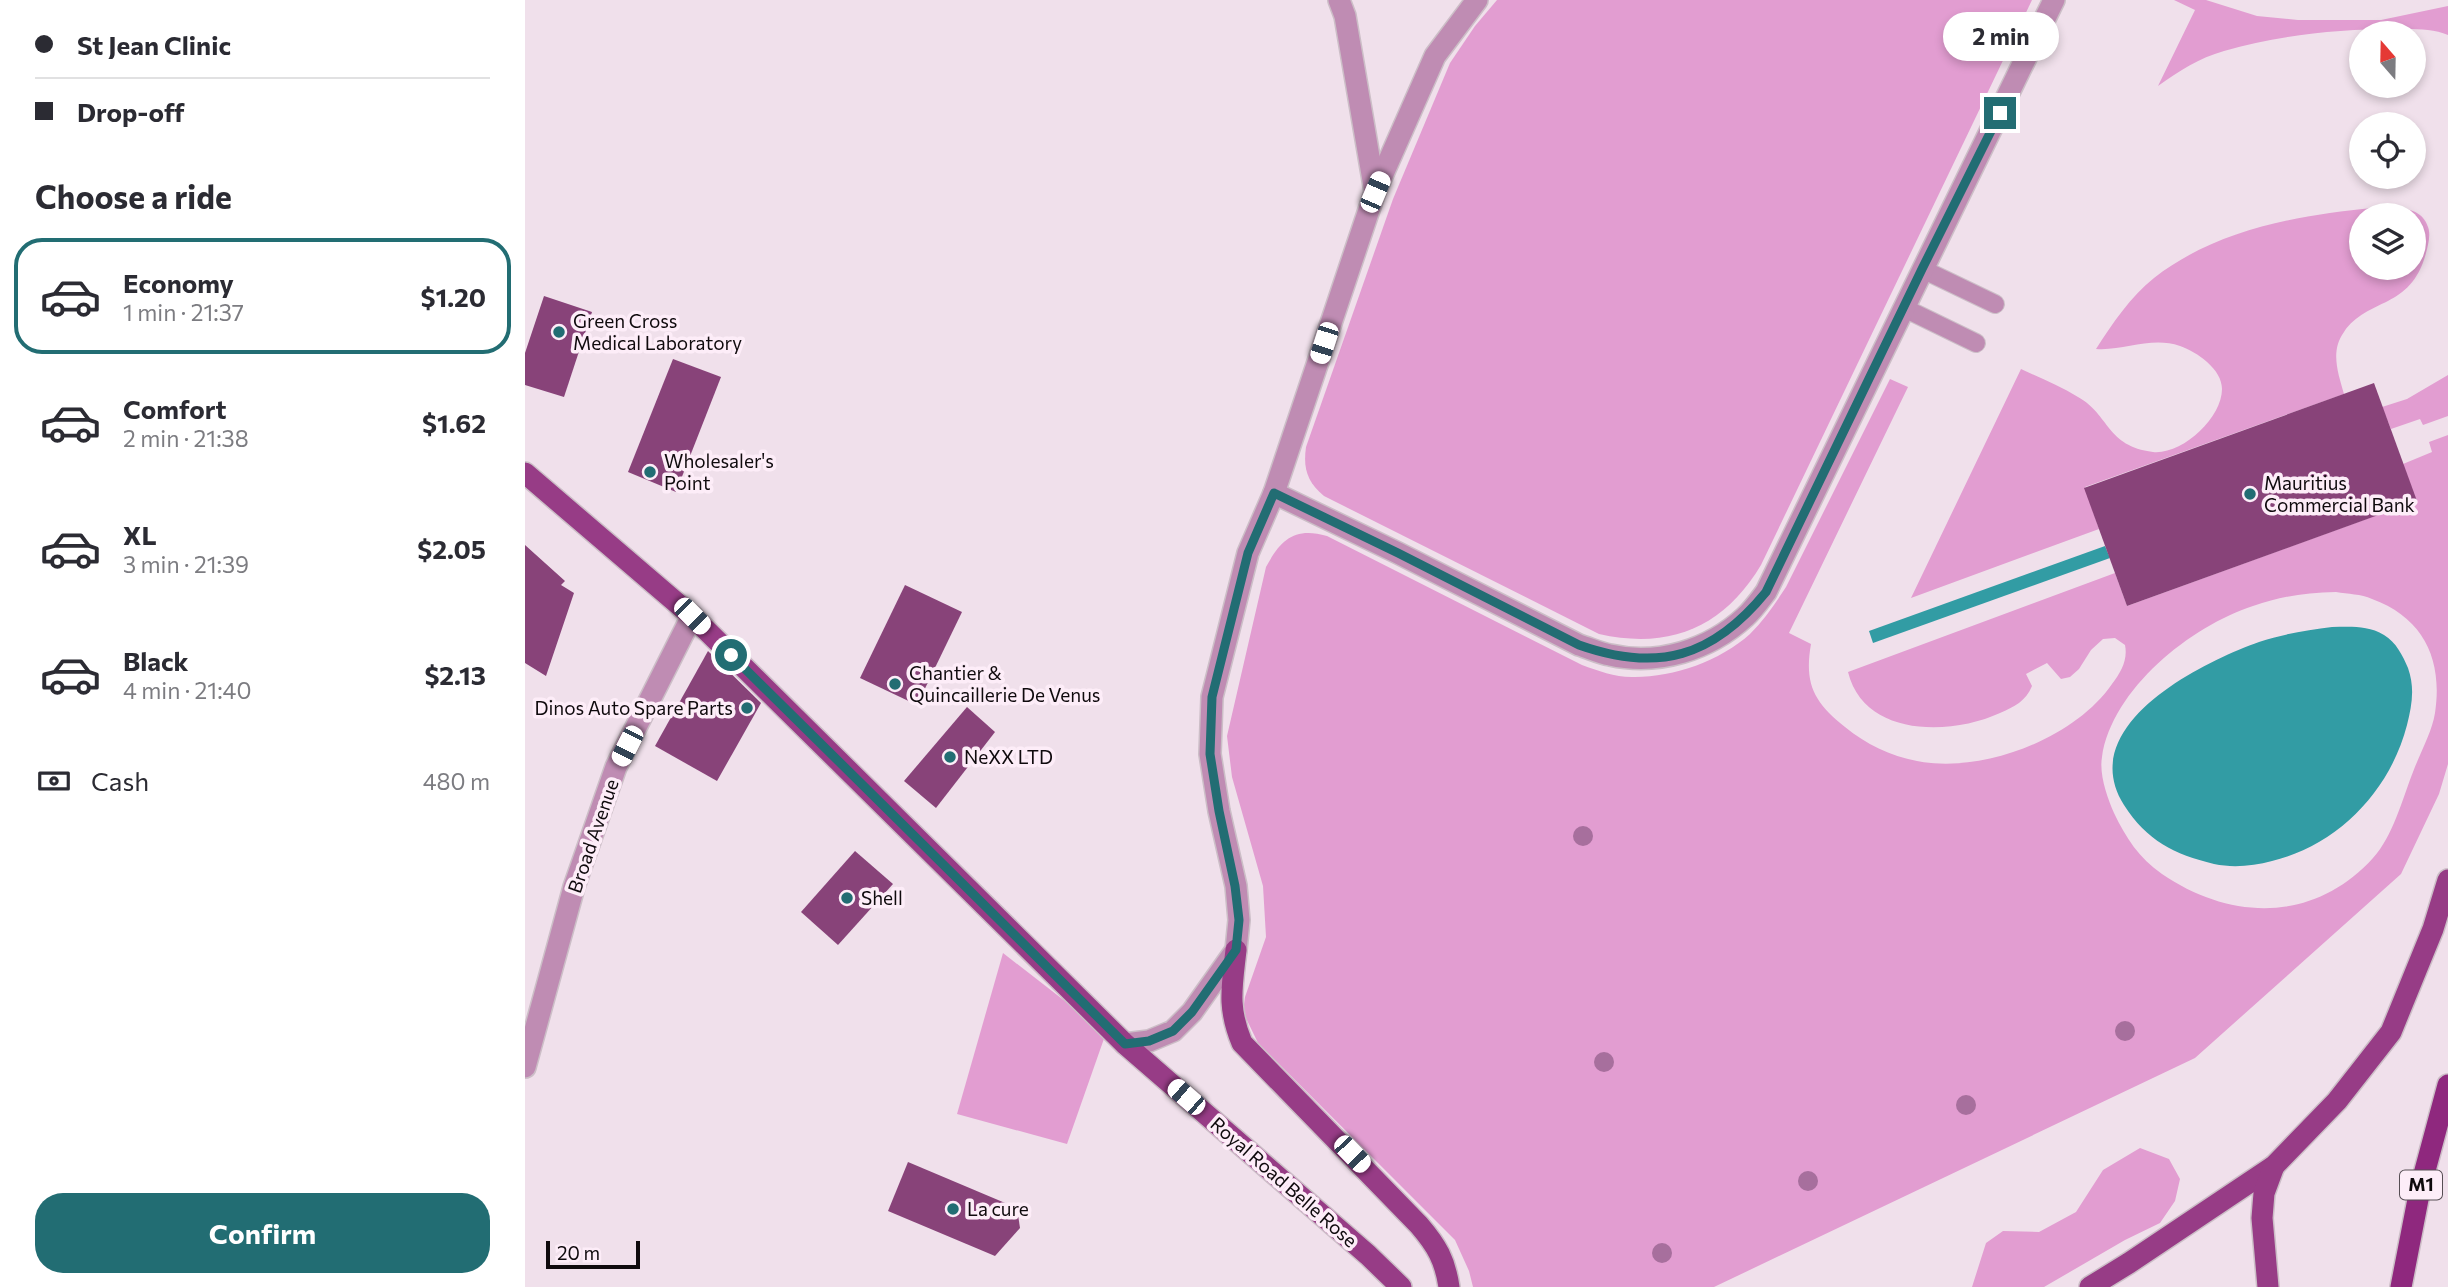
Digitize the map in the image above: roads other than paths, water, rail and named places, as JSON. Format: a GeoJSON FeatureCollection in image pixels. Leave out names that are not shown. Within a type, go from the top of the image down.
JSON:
{"type":"FeatureCollection","features":[{"type":"Feature","properties":{"kind":"highway","name":"M1"},"geometry":{"type":"LineString","coordinates":[[2402,1287],[2420,1189],[2448,1085]]}},
{"type":"Feature","properties":{"kind":"main road","name":"Royal Road Belle Rose"},"geometry":{"type":"LineString","coordinates":[[525,474],[692,616],[1125,1044],[1368,1255],[1401,1287]]}},
{"type":"Feature","properties":{"kind":"main road"},"geometry":{"type":"LineString","coordinates":[[2090,1287],[2129,1264],[2274,1166],[2337,1101],[2391,1032],[2433,929],[2448,880]]}},
{"type":"Feature","properties":{"kind":"main road"},"geometry":{"type":"LineString","coordinates":[[1236,950],[1231,995],[1233,1022],[1242,1043],[1434,1242],[1445,1264],[1449,1287]]}},
{"type":"Feature","properties":{"kind":"main road"},"geometry":{"type":"LineString","coordinates":[[2267,1287],[2262,1217],[2264,1193],[2274,1166]]}},
{"type":"Feature","properties":{"kind":"street"},"geometry":{"type":"LineString","coordinates":[[1339,0],[1345,16],[1375,192]]}},
{"type":"Feature","properties":{"kind":"street"},"geometry":{"type":"LineString","coordinates":[[1125,1044],[1149,1041],[1173,1031],[1192,1012],[1236,950],[1239,920],[1235,886],[1210,754],[1212,697],[1248,553],[1274,493],[1375,192],[1435,56],[1477,0]]}},
{"type":"Feature","properties":{"kind":"street"},"geometry":{"type":"LineString","coordinates":[[1274,493],[1579,645],[1610,655],[1642,659],[1678,655],[1713,641],[1746,617],[1766,592],[1922,269],[1979,158],[2053,0]]}},
{"type":"Feature","properties":{"kind":"street","name":"Broad Avenue"},"geometry":{"type":"LineString","coordinates":[[525,1067],[575,887],[616,767],[692,616]]}},
{"type":"Feature","properties":{"kind":"lane"},"geometry":{"type":"LineString","coordinates":[[1922,269],[1995,304]]}},
{"type":"Feature","properties":{"kind":"lane"},"geometry":{"type":"LineString","coordinates":[[1904,308],[1976,343]]}},
{"type":"Feature","properties":{"kind":"water"},"geometry":{"type":"Polygon","coordinates":[[[2105,546],[2110,558],[1873,643],[1869,631],[2105,546]]]}},
{"type":"Feature","properties":{"kind":"water"},"geometry":{"type":"Polygon","coordinates":[[[2332,627],[2365,628],[2388,638],[2396,645],[2404,659],[2411,683],[2410,710],[2399,749],[2388,772],[2358,812],[2319,842],[2296,853],[2265,863],[2243,866],[2214,864],[2186,856],[2152,837],[2142,828],[2124,805],[2113,776],[2116,749],[2129,724],[2177,682],[2206,665],[2268,639],[2332,627]]]}},
{"type":"Feature","properties":{"kind":"place","name":"Green Cross Medical Laboratory"},"geometry":{"type":"Point","coordinates":[559,332]}},
{"type":"Feature","properties":{"kind":"place","name":"Wholesaler's Point"},"geometry":{"type":"Point","coordinates":[650,472]}},
{"type":"Feature","properties":{"kind":"place","name":"Mauritius Commercial Bank"},"geometry":{"type":"Point","coordinates":[2250,494]}},
{"type":"Feature","properties":{"kind":"place","name":"Chantier & Quincaillerie De Venus"},"geometry":{"type":"Point","coordinates":[895,684]}},
{"type":"Feature","properties":{"kind":"place","name":"Dinos Auto Spare Parts"},"geometry":{"type":"Point","coordinates":[747,708]}},
{"type":"Feature","properties":{"kind":"place","name":"NeXX LTD"},"geometry":{"type":"Point","coordinates":[950,757]}},
{"type":"Feature","properties":{"kind":"place","name":"Shell"},"geometry":{"type":"Point","coordinates":[847,898]}},
{"type":"Feature","properties":{"kind":"place","name":"La cure"},"geometry":{"type":"Point","coordinates":[953,1209]}}]}
